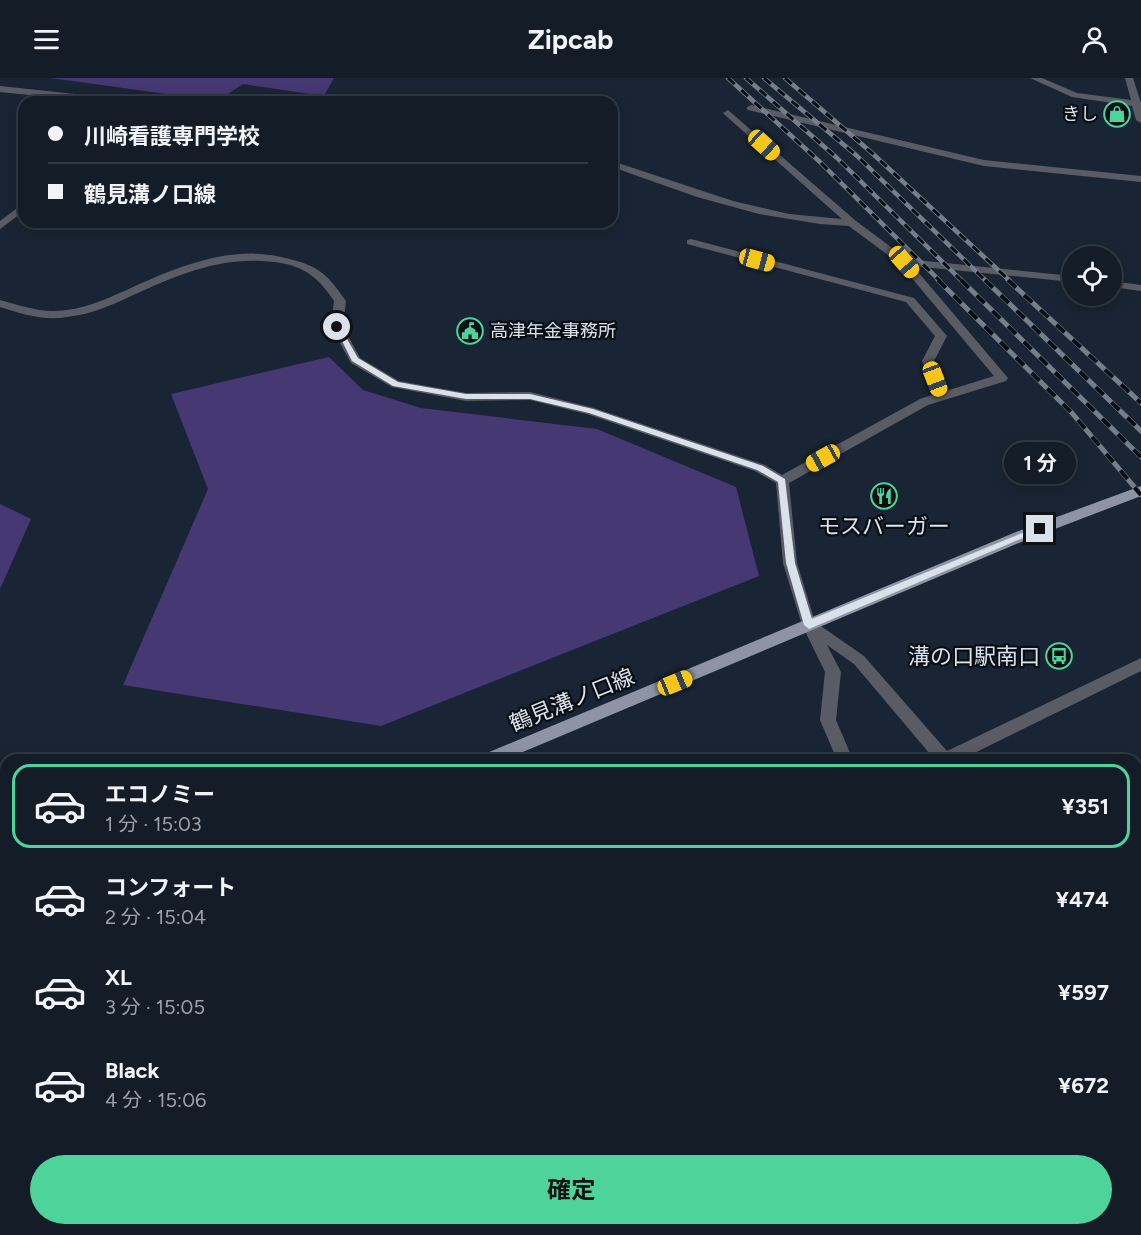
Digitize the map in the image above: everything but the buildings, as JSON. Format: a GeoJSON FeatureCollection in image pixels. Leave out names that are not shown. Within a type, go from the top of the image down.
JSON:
{"type":"FeatureCollection","features":[{"type":"Feature","properties":{"kind":"main road","name":"鶴見溝ノ口線"},"geometry":{"type":"LineString","coordinates":[[503,754],[717,666],[1021,536],[1141,491]]}},
{"type":"Feature","properties":{"kind":"street"},"geometry":{"type":"LineString","coordinates":[[1034,78],[1075,95],[1137,104]]}},
{"type":"Feature","properties":{"kind":"street"},"geometry":{"type":"LineString","coordinates":[[1129,78],[1141,120]]}},
{"type":"Feature","properties":{"kind":"street"},"geometry":{"type":"LineString","coordinates":[[0,89],[66,96]]}},
{"type":"Feature","properties":{"kind":"street"},"geometry":{"type":"LineString","coordinates":[[750,108],[984,163],[1141,179]]}},
{"type":"Feature","properties":{"kind":"street"},"geometry":{"type":"LineString","coordinates":[[728,113],[852,223],[904,262],[1002,378],[924,402],[782,481]]}},
{"type":"Feature","properties":{"kind":"street"},"geometry":{"type":"LineString","coordinates":[[618,166],[754,211],[813,222],[852,223]]}},
{"type":"Feature","properties":{"kind":"street"},"geometry":{"type":"LineString","coordinates":[[0,226],[18,211]]}},
{"type":"Feature","properties":{"kind":"street"},"geometry":{"type":"LineString","coordinates":[[691,242],[910,300],[941,336],[928,361],[942,397]]}},
{"type":"Feature","properties":{"kind":"street"},"geometry":{"type":"LineString","coordinates":[[0,303],[33,314],[66,314],[102,306],[137,289],[202,264],[238,256],[273,258],[304,265],[326,280],[340,301],[337,327],[355,360],[396,384],[466,397],[530,396],[590,411],[760,468],[782,481]]}},
{"type":"Feature","properties":{"kind":"street"},"geometry":{"type":"LineString","coordinates":[[904,262],[1062,278]]}},
{"type":"Feature","properties":{"kind":"street"},"geometry":{"type":"LineString","coordinates":[[1122,285],[1141,288]]}},
{"type":"Feature","properties":{"kind":"street"},"geometry":{"type":"LineString","coordinates":[[782,481],[790,563],[809,625],[833,672],[828,720],[842,754]]}},
{"type":"Feature","properties":{"kind":"street"},"geometry":{"type":"LineString","coordinates":[[809,625],[860,660],[940,754]]}},
{"type":"Feature","properties":{"kind":"street"},"geometry":{"type":"LineString","coordinates":[[957,754],[1141,664]]}},
{"type":"Feature","properties":{"kind":"shaded area"},"geometry":{"type":"Polygon","coordinates":[[[51,78],[334,78],[324,96],[243,84],[225,96],[181,96],[51,78]]]}},
{"type":"Feature","properties":{"kind":"shaded area"},"geometry":{"type":"Polygon","coordinates":[[[329,357],[363,390],[421,408],[597,429],[736,487],[759,576],[381,726],[123,685],[208,489],[171,394],[329,357]]]}},
{"type":"Feature","properties":{"kind":"shaded area"},"geometry":{"type":"Polygon","coordinates":[[[0,504],[31,519],[0,589],[0,504]]]}},
{"type":"Feature","properties":{"kind":"railway"},"geometry":{"type":"LineString","coordinates":[[728,78],[821,163],[940,281]]}},
{"type":"Feature","properties":{"kind":"railway"},"geometry":{"type":"LineString","coordinates":[[746,78],[837,158],[962,281]]}},
{"type":"Feature","properties":{"kind":"railway"},"geometry":{"type":"LineString","coordinates":[[764,78],[856,155],[986,281]]}},
{"type":"Feature","properties":{"kind":"railway"},"geometry":{"type":"LineString","coordinates":[[785,78],[872,153],[1010,281]]}},
{"type":"Feature","properties":{"kind":"railway"},"geometry":{"type":"LineString","coordinates":[[938,280],[1072,413],[1141,495]]}},
{"type":"Feature","properties":{"kind":"railway"},"geometry":{"type":"LineString","coordinates":[[961,280],[1141,457]]}},
{"type":"Feature","properties":{"kind":"railway"},"geometry":{"type":"LineString","coordinates":[[985,280],[1141,431]]}},
{"type":"Feature","properties":{"kind":"railway"},"geometry":{"type":"LineString","coordinates":[[1008,280],[1141,403]]}},
{"type":"Feature","properties":{"kind":"place","name":"きし"},"geometry":{"type":"Point","coordinates":[1117,114]}},
{"type":"Feature","properties":{"kind":"place","name":"高津年金事務所"},"geometry":{"type":"Point","coordinates":[470,331]}},
{"type":"Feature","properties":{"kind":"place","name":"モスバーガー"},"geometry":{"type":"Point","coordinates":[884,496]}},
{"type":"Feature","properties":{"kind":"place","name":"溝の口駅南口"},"geometry":{"type":"Point","coordinates":[1059,656]}},
{"type":"Feature","properties":{"kind":"route"},"geometry":{"type":"LineString","coordinates":[[337,327],[355,360],[396,384],[466,397],[530,396],[590,411],[760,468],[782,481],[790,563],[809,625],[1040,529]]}}]}
